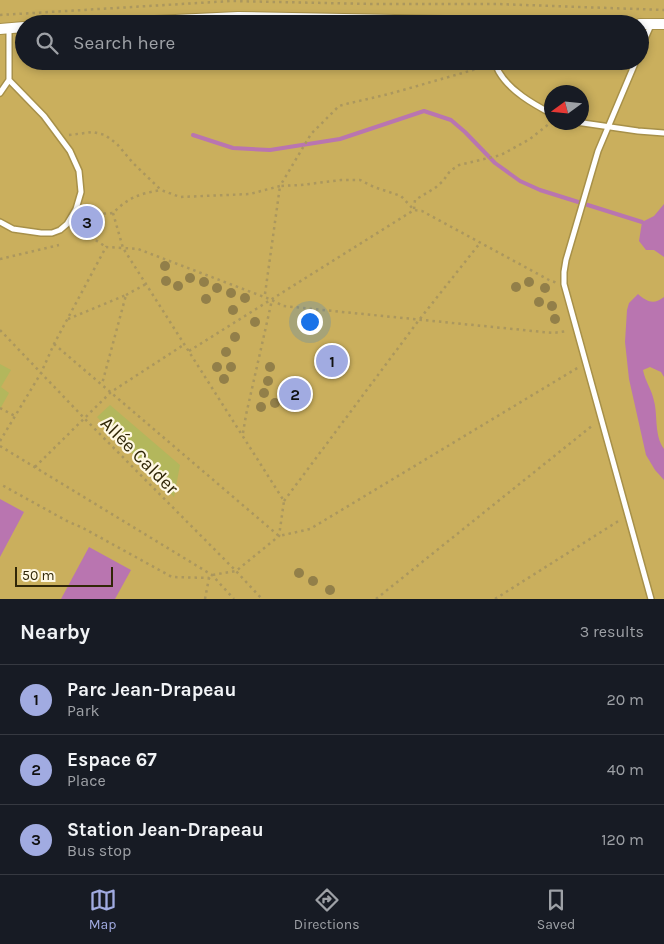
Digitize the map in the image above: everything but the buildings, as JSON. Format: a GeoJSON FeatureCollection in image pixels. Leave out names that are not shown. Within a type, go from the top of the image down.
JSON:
{"type":"FeatureCollection","features":[{"type":"Feature","properties":{"kind":"street"},"geometry":{"type":"LineString","coordinates":[[649,25],[664,24]]}},
{"type":"Feature","properties":{"kind":"lane"},"geometry":{"type":"LineString","coordinates":[[0,222],[13,228],[52,233],[60,230],[67,224],[76,209],[81,192],[79,170],[70,151],[44,116],[9,80],[4,28]]}},
{"type":"Feature","properties":{"kind":"lane"},"geometry":{"type":"LineString","coordinates":[[498,70],[514,90],[544,110]]}},
{"type":"Feature","properties":{"kind":"lane"},"geometry":{"type":"LineString","coordinates":[[632,70],[598,151],[566,260],[564,284],[651,599]]}},
{"type":"Feature","properties":{"kind":"lane"},"geometry":{"type":"LineString","coordinates":[[0,93],[9,80]]}},
{"type":"Feature","properties":{"kind":"lane"},"geometry":{"type":"LineString","coordinates":[[589,124],[664,133]]}},
{"type":"Feature","properties":{"kind":"path"},"geometry":{"type":"LineString","coordinates":[[0,15],[231,1],[497,4],[664,10]]}},
{"type":"Feature","properties":{"kind":"path"},"geometry":{"type":"LineString","coordinates":[[265,294],[280,186],[311,134],[338,106],[389,94],[473,70]]}},
{"type":"Feature","properties":{"kind":"path"},"geometry":{"type":"LineString","coordinates":[[414,210],[415,200],[435,188],[450,171],[459,166],[501,155],[530,139],[544,128]]}},
{"type":"Feature","properties":{"kind":"path"},"geometry":{"type":"LineString","coordinates":[[59,137],[93,132],[105,135],[117,144],[161,190],[180,197],[250,194],[280,186],[360,180],[374,188],[401,196],[414,210]]}},
{"type":"Feature","properties":{"kind":"path"},"geometry":{"type":"LineString","coordinates":[[97,214],[113,213],[123,202],[133,197],[161,190]]}},
{"type":"Feature","properties":{"kind":"path"},"geometry":{"type":"LineString","coordinates":[[189,351],[414,210],[422,211],[549,280],[564,284]]}},
{"type":"Feature","properties":{"kind":"path"},"geometry":{"type":"LineString","coordinates":[[113,213],[122,248],[284,500]]}},
{"type":"Feature","properties":{"kind":"path"},"geometry":{"type":"LineString","coordinates":[[85,233],[106,247],[138,249],[272,300],[283,306],[554,333],[576,330]]}},
{"type":"Feature","properties":{"kind":"path"},"geometry":{"type":"LineString","coordinates":[[279,536],[284,500],[419,320],[481,243]]}},
{"type":"Feature","properties":{"kind":"path"},"geometry":{"type":"LineString","coordinates":[[0,259],[59,245]]}},
{"type":"Feature","properties":{"kind":"path"},"geometry":{"type":"LineString","coordinates":[[0,441],[41,373],[54,344],[106,247]]}},
{"type":"Feature","properties":{"kind":"path"},"geometry":{"type":"LineString","coordinates":[[68,319],[126,295],[146,284]]}},
{"type":"Feature","properties":{"kind":"path"},"geometry":{"type":"LineString","coordinates":[[102,384],[126,295]]}},
{"type":"Feature","properties":{"kind":"path"},"geometry":{"type":"LineString","coordinates":[[243,434],[272,300]]}},
{"type":"Feature","properties":{"kind":"path","name":"Allée Calder"},"geometry":{"type":"LineString","coordinates":[[0,330],[262,599]]}},
{"type":"Feature","properties":{"kind":"path"},"geometry":{"type":"LineString","coordinates":[[54,344],[279,536]]}},
{"type":"Feature","properties":{"kind":"path"},"geometry":{"type":"LineString","coordinates":[[35,467],[111,392],[185,344]]}},
{"type":"Feature","properties":{"kind":"path"},"geometry":{"type":"LineString","coordinates":[[205,599],[209,578],[212,575],[236,571],[279,536],[310,529],[586,363]]}},
{"type":"Feature","properties":{"kind":"path"},"geometry":{"type":"LineString","coordinates":[[0,408],[15,416]]}},
{"type":"Feature","properties":{"kind":"path"},"geometry":{"type":"LineString","coordinates":[[376,599],[602,419]]}},
{"type":"Feature","properties":{"kind":"path"},"geometry":{"type":"LineString","coordinates":[[0,446],[212,575],[234,599]]}},
{"type":"Feature","properties":{"kind":"path"},"geometry":{"type":"LineString","coordinates":[[0,484],[172,576],[209,578]]}},
{"type":"Feature","properties":{"kind":"path"},"geometry":{"type":"LineString","coordinates":[[495,599],[628,515]]}},
{"type":"Feature","properties":{"kind":"shaded area"},"geometry":{"type":"Polygon","coordinates":[[[0,0],[664,0],[664,599],[0,599],[0,0]]]}},
{"type":"Feature","properties":{"kind":"shaded area"},"geometry":{"type":"Polygon","coordinates":[[[664,204],[664,257],[654,250],[646,250],[639,241],[642,222],[654,216],[664,204]]]}},
{"type":"Feature","properties":{"kind":"shaded area"},"geometry":{"type":"Polygon","coordinates":[[[638,294],[651,302],[664,297],[664,377],[661,372],[650,367],[643,370],[653,397],[657,432],[664,449],[664,480],[646,455],[629,379],[625,342],[627,310],[629,303],[638,294]]]}},
{"type":"Feature","properties":{"kind":"shaded area"},"geometry":{"type":"Polygon","coordinates":[[[0,499],[24,512],[0,557],[0,499]]]}},
{"type":"Feature","properties":{"kind":"shaded area"},"geometry":{"type":"Polygon","coordinates":[[[89,547],[131,570],[115,599],[61,599],[89,547]]]}},
{"type":"Feature","properties":{"kind":"waterway"},"geometry":{"type":"LineString","coordinates":[[193,135],[233,148],[270,150],[340,139],[424,111],[451,120],[495,163],[520,181],[540,190],[642,222]]}},
{"type":"Feature","properties":{"kind":"place","name":"Station Jean-Drapeau"},"geometry":{"type":"Point","coordinates":[87,222]}},
{"type":"Feature","properties":{"kind":"place","name":"Parc Jean-Drapeau"},"geometry":{"type":"Point","coordinates":[332,361]}},
{"type":"Feature","properties":{"kind":"place","name":"Espace 67"},"geometry":{"type":"Point","coordinates":[295,394]}}]}
